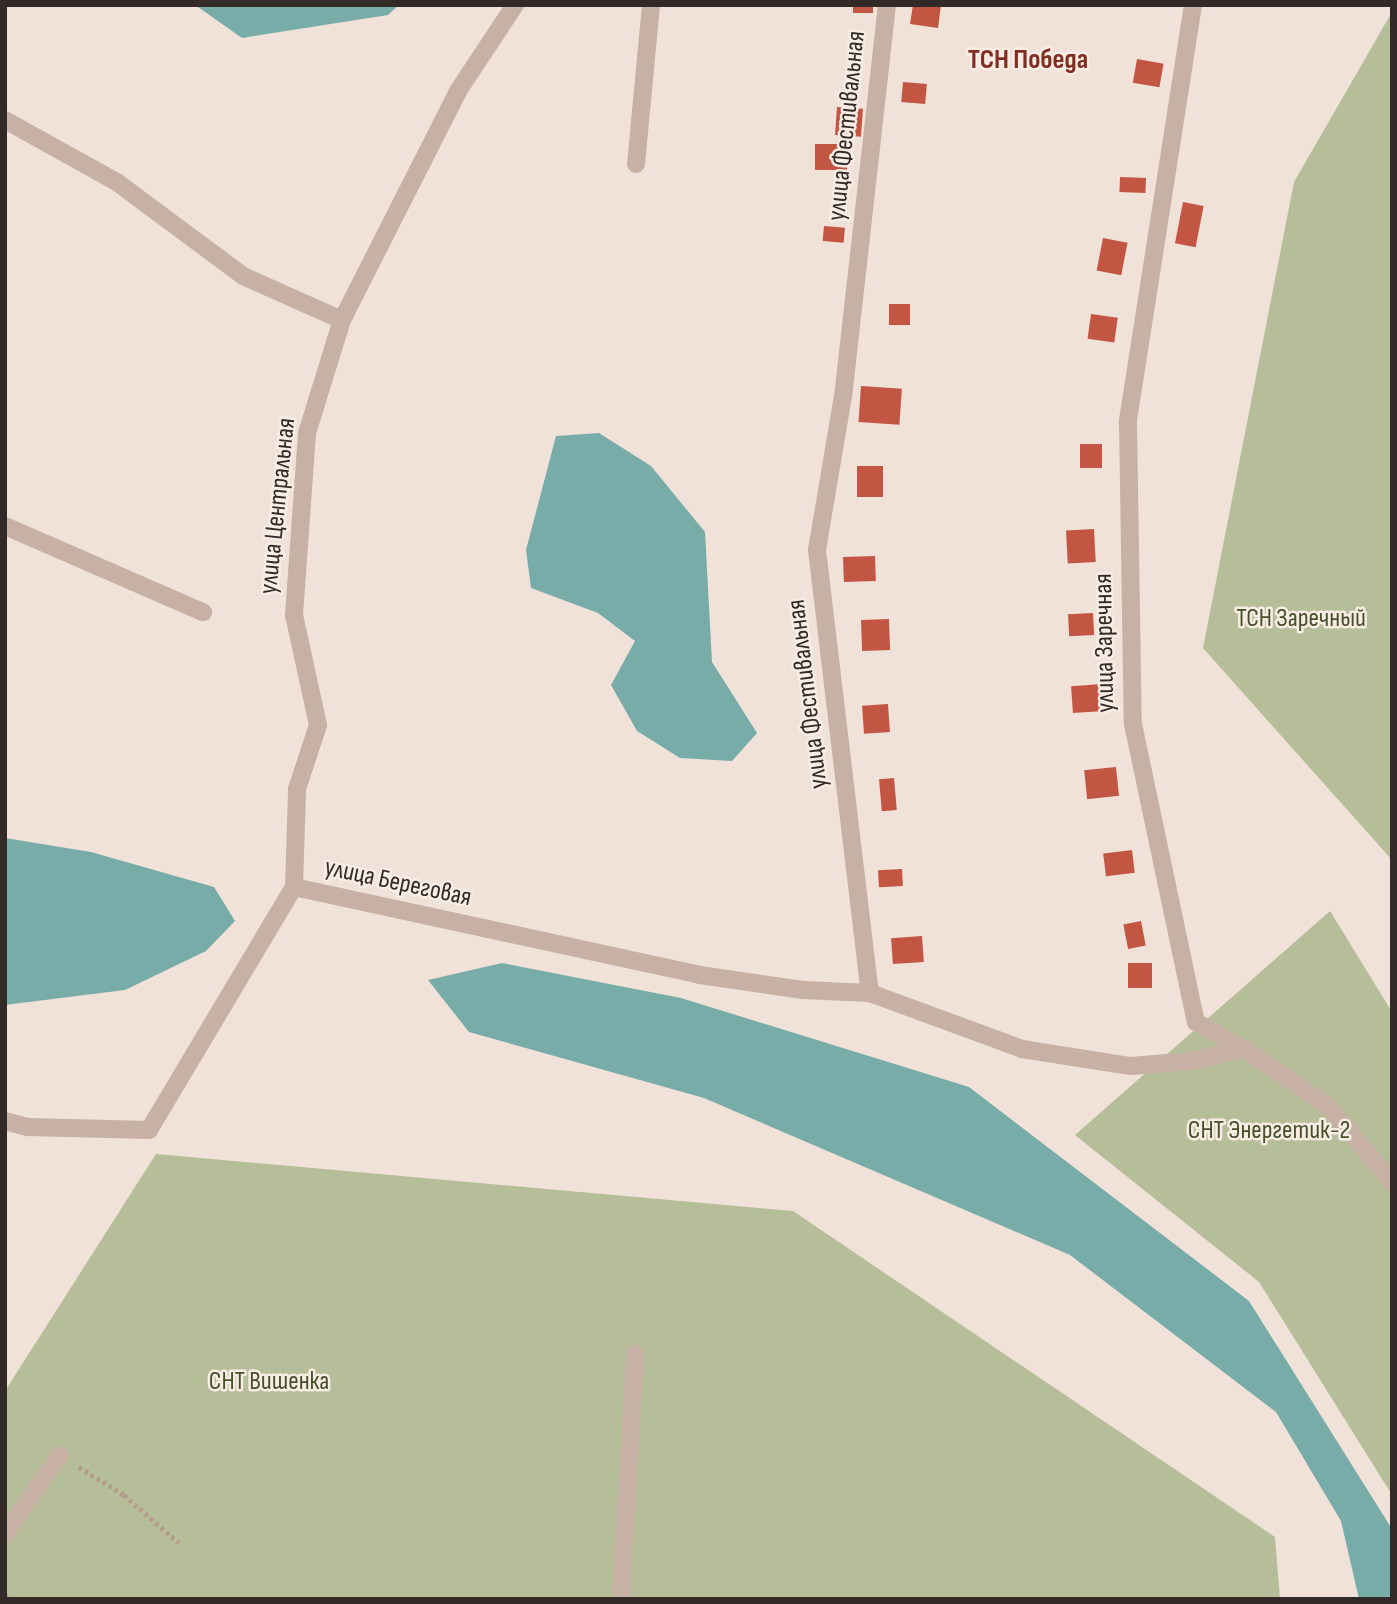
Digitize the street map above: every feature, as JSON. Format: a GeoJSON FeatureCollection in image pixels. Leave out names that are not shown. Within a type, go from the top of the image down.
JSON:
{"type":"FeatureCollection","features":[{"type":"Feature","properties":{"kind":"street"},"geometry":{"type":"LineString","coordinates":[[5,120],[118,183],[243,276],[342,320],[458,92],[515,5]]}},
{"type":"Feature","properties":{"kind":"street"},"geometry":{"type":"LineString","coordinates":[[636,164],[651,5]]}},
{"type":"Feature","properties":{"kind":"street","name":"улица Фестивальная"},"geometry":{"type":"LineString","coordinates":[[870,993],[817,550],[845,390],[887,5]]}},
{"type":"Feature","properties":{"kind":"street","name":"улица Заречная"},"geometry":{"type":"LineString","coordinates":[[1193,5],[1128,422],[1133,724],[1196,1022],[1244,1049],[1328,1106],[1392,1182]]}},
{"type":"Feature","properties":{"kind":"street","name":"улица Центральная"},"geometry":{"type":"LineString","coordinates":[[293,887],[297,789],[318,725],[294,615],[307,433],[342,320]]}},
{"type":"Feature","properties":{"kind":"street"},"geometry":{"type":"LineString","coordinates":[[5,526],[204,612]]}},
{"type":"Feature","properties":{"kind":"street","name":"улица Береговая"},"geometry":{"type":"LineString","coordinates":[[5,1121],[28,1127],[149,1130],[293,887],[700,975],[803,990],[870,993]]}},
{"type":"Feature","properties":{"kind":"street"},"geometry":{"type":"LineString","coordinates":[[870,993],[1021,1049],[1131,1066],[1192,1061],[1244,1049]]}},
{"type":"Feature","properties":{"kind":"street"},"geometry":{"type":"LineString","coordinates":[[621,1599],[635,1353]]}},
{"type":"Feature","properties":{"kind":"street"},"geometry":{"type":"LineString","coordinates":[[5,1534],[60,1455]]}},
{"type":"Feature","properties":{"kind":"path"},"geometry":{"type":"LineString","coordinates":[[60,1455],[124,1495],[179,1544]]}},
{"type":"Feature","properties":{"kind":"path"},"geometry":{"type":"LineString","coordinates":[[5,1595],[12,1599]]}},
{"type":"Feature","properties":{"kind":"green space","name":"ТСН Заречный"},"geometry":{"type":"Polygon","coordinates":[[[1392,12],[1392,860],[1203,648],[1294,182],[1392,12]]]}},
{"type":"Feature","properties":{"kind":"green space","name":"СНТ Энергетик-2"},"geometry":{"type":"Polygon","coordinates":[[[1330,911],[1392,1012],[1392,1495],[1259,1282],[1075,1135],[1330,911]]]}},
{"type":"Feature","properties":{"kind":"green space","name":"СНТ Вишенка"},"geometry":{"type":"Polygon","coordinates":[[[156,1154],[793,1211],[1275,1537],[1280,1599],[5,1599],[5,1391],[156,1154]]]}},
{"type":"Feature","properties":{"kind":"water"},"geometry":{"type":"Polygon","coordinates":[[[195,5],[399,5],[388,15],[242,38],[195,5]]]}},
{"type":"Feature","properties":{"kind":"water"},"geometry":{"type":"Polygon","coordinates":[[[599,433],[651,466],[705,532],[712,662],[757,733],[732,761],[680,758],[637,731],[611,685],[635,641],[598,613],[531,588],[526,550],[556,436],[599,433]]]}},
{"type":"Feature","properties":{"kind":"water"},"geometry":{"type":"Polygon","coordinates":[[[5,838],[91,852],[214,887],[235,921],[206,951],[125,990],[5,1005],[5,838]]]}},
{"type":"Feature","properties":{"kind":"water"},"geometry":{"type":"Polygon","coordinates":[[[502,963],[681,998],[969,1087],[1249,1301],[1392,1529],[1392,1599],[1359,1599],[1341,1521],[1276,1412],[1070,1255],[704,1098],[469,1032],[428,980],[502,963]]]}},
{"type":"Feature","properties":{"kind":"building"},"geometry":{"type":"Polygon","coordinates":[[[853,5],[873,5],[873,13],[853,13],[853,5]]]}},
{"type":"Feature","properties":{"kind":"building"},"geometry":{"type":"Polygon","coordinates":[[[913,5],[941,5],[938,28],[910,24],[913,5]]]}},
{"type":"Feature","properties":{"kind":"building"},"geometry":{"type":"Polygon","coordinates":[[[1137,59],[1164,64],[1159,87],[1133,83],[1137,59]]]}},
{"type":"Feature","properties":{"kind":"building"},"geometry":{"type":"Polygon","coordinates":[[[903,82],[927,84],[925,104],[901,102],[903,82]]]}},
{"type":"Feature","properties":{"kind":"building"},"geometry":{"type":"Polygon","coordinates":[[[837,107],[863,109],[861,137],[835,135],[837,107]]]}},
{"type":"Feature","properties":{"kind":"building"},"geometry":{"type":"Polygon","coordinates":[[[815,144],[847,144],[847,170],[815,170],[815,144]]]}},
{"type":"Feature","properties":{"kind":"building"},"geometry":{"type":"Polygon","coordinates":[[[1120,177],[1146,178],[1145,193],[1119,192],[1120,177]]]}},
{"type":"Feature","properties":{"kind":"building"},"geometry":{"type":"Polygon","coordinates":[[[1183,202],[1204,206],[1196,247],[1175,243],[1183,202]]]}},
{"type":"Feature","properties":{"kind":"building"},"geometry":{"type":"Polygon","coordinates":[[[824,226],[845,228],[844,243],[823,241],[824,226]]]}},
{"type":"Feature","properties":{"kind":"building"},"geometry":{"type":"Polygon","coordinates":[[[1103,238],[1128,243],[1121,275],[1097,270],[1103,238]]]}},
{"type":"Feature","properties":{"kind":"building"},"geometry":{"type":"Polygon","coordinates":[[[889,304],[910,304],[910,325],[889,325],[889,304]]]}},
{"type":"Feature","properties":{"kind":"building"},"geometry":{"type":"Polygon","coordinates":[[[1091,314],[1118,318],[1114,343],[1088,339],[1091,314]]]}},
{"type":"Feature","properties":{"kind":"building"},"geometry":{"type":"Polygon","coordinates":[[[861,386],[902,389],[899,425],[858,422],[861,386]]]}},
{"type":"Feature","properties":{"kind":"building"},"geometry":{"type":"Polygon","coordinates":[[[1080,444],[1102,444],[1102,468],[1080,468],[1080,444]]]}},
{"type":"Feature","properties":{"kind":"building"},"geometry":{"type":"Polygon","coordinates":[[[857,466],[883,466],[883,497],[857,497],[857,466]]]}},
{"type":"Feature","properties":{"kind":"building"},"geometry":{"type":"Polygon","coordinates":[[[1094,529],[1096,562],[1068,563],[1066,530],[1094,529]]]}},
{"type":"Feature","properties":{"kind":"building"},"geometry":{"type":"Polygon","coordinates":[[[875,556],[876,581],[844,582],[843,557],[875,556]]]}},
{"type":"Feature","properties":{"kind":"building"},"geometry":{"type":"Polygon","coordinates":[[[1093,613],[1094,635],[1069,636],[1068,614],[1093,613]]]}},
{"type":"Feature","properties":{"kind":"building"},"geometry":{"type":"Polygon","coordinates":[[[889,619],[890,650],[862,651],[861,620],[889,619]]]}},
{"type":"Feature","properties":{"kind":"building"},"geometry":{"type":"Polygon","coordinates":[[[1102,684],[1104,711],[1073,713],[1071,686],[1102,684]]]}},
{"type":"Feature","properties":{"kind":"building"},"geometry":{"type":"Polygon","coordinates":[[[888,704],[890,732],[864,734],[862,706],[888,704]]]}},
{"type":"Feature","properties":{"kind":"building"},"geometry":{"type":"Polygon","coordinates":[[[1116,767],[1119,796],[1087,799],[1084,770],[1116,767]]]}},
{"type":"Feature","properties":{"kind":"building"},"geometry":{"type":"Polygon","coordinates":[[[894,778],[897,810],[882,811],[879,779],[894,778]]]}},
{"type":"Feature","properties":{"kind":"building"},"geometry":{"type":"Polygon","coordinates":[[[1132,850],[1135,873],[1106,876],[1103,854],[1132,850]]]}},
{"type":"Feature","properties":{"kind":"building"},"geometry":{"type":"Polygon","coordinates":[[[902,869],[903,886],[879,887],[878,870],[902,869]]]}},
{"type":"Feature","properties":{"kind":"building"},"geometry":{"type":"Polygon","coordinates":[[[1141,921],[1146,946],[1128,949],[1123,924],[1141,921]]]}},
{"type":"Feature","properties":{"kind":"building"},"geometry":{"type":"Polygon","coordinates":[[[922,936],[924,962],[893,964],[891,938],[922,936]]]}},
{"type":"Feature","properties":{"kind":"building"},"geometry":{"type":"Polygon","coordinates":[[[1128,963],[1152,963],[1152,988],[1128,988],[1128,963]]]}},
{"type":"Feature","properties":{"kind":"district","name":"ТСН Победа"},"geometry":{"type":"Point","coordinates":[1028,60]}}]}
